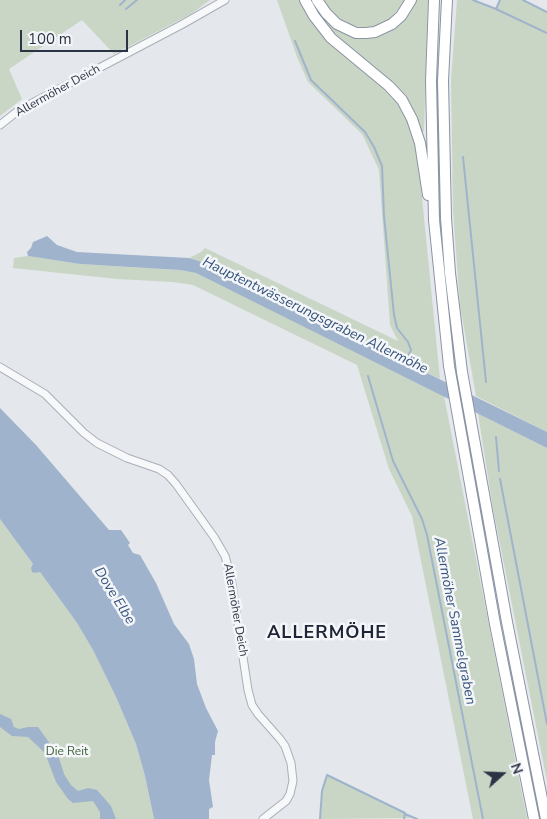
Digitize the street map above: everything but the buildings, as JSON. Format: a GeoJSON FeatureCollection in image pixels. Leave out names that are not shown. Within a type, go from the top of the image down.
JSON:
{"type":"FeatureCollection","features":[{"type":"Feature","properties":{"kind":"highway"},"geometry":{"type":"LineString","coordinates":[[305,0],[314,16],[331,38],[389,86],[402,100],[412,119],[420,143],[425,181],[434,220]]}},
{"type":"Feature","properties":{"kind":"highway"},"geometry":{"type":"LineString","coordinates":[[317,0],[337,24],[356,33],[366,33],[375,32],[392,24],[401,16],[411,0]]}},
{"type":"Feature","properties":{"kind":"highway"},"geometry":{"type":"LineString","coordinates":[[434,0],[431,81],[434,220],[449,366],[534,819]]}},
{"type":"Feature","properties":{"kind":"highway"},"geometry":{"type":"LineString","coordinates":[[447,0],[443,81],[446,218],[450,273],[470,423],[546,819]]}},
{"type":"Feature","properties":{"kind":"street","name":"Allermöher Deich"},"geometry":{"type":"LineString","coordinates":[[0,125],[19,110],[181,25],[223,0]]}},
{"type":"Feature","properties":{"kind":"street","name":"Allermöher Deich"},"geometry":{"type":"LineString","coordinates":[[0,367],[45,394],[84,433],[97,443],[168,475],[214,537],[225,556],[231,578],[252,705],[285,746],[292,773],[292,789],[286,801],[263,819]]}},
{"type":"Feature","properties":{"kind":"green space"},"geometry":{"type":"Polygon","coordinates":[[[0,0],[210,0],[191,14],[114,54],[82,20],[9,69],[22,99],[0,116],[0,0]]]}},
{"type":"Feature","properties":{"kind":"green space"},"geometry":{"type":"Polygon","coordinates":[[[277,0],[301,0],[322,33],[342,54],[394,95],[405,113],[414,136],[419,167],[440,379],[199,261],[189,258],[205,248],[398,341],[390,325],[379,170],[362,134],[308,82],[277,0]]]}},
{"type":"Feature","properties":{"kind":"green space"},"geometry":{"type":"Polygon","coordinates":[[[308,0],[311,0],[327,23],[348,35],[371,36],[415,0],[428,0],[424,131],[422,132],[405,98],[388,78],[349,48],[325,26],[308,0]]]}},
{"type":"Feature","properties":{"kind":"green space"},"geometry":{"type":"Polygon","coordinates":[[[324,0],[405,0],[392,17],[380,26],[364,28],[346,24],[330,11],[324,0]]]}},
{"type":"Feature","properties":{"kind":"green space"},"geometry":{"type":"Polygon","coordinates":[[[457,0],[473,0],[496,9],[500,0],[523,0],[547,12],[547,432],[476,396],[460,305],[453,211],[451,80],[457,0]]]}},
{"type":"Feature","properties":{"kind":"green space"},"geometry":{"type":"Polygon","coordinates":[[[28,256],[80,264],[180,270],[196,273],[444,396],[527,819],[473,819],[412,516],[389,469],[357,365],[193,285],[13,268],[14,258],[28,256]]]}},
{"type":"Feature","properties":{"kind":"green space"},"geometry":{"type":"Polygon","coordinates":[[[478,413],[547,448],[547,781],[493,509],[478,413]]]}},
{"type":"Feature","properties":{"kind":"green space","name":"Die Reit"},"geometry":{"type":"Polygon","coordinates":[[[0,519],[33,564],[35,573],[40,572],[77,623],[93,650],[136,744],[154,819],[0,819],[0,519]]]}},
{"type":"Feature","properties":{"kind":"green space"},"geometry":{"type":"Polygon","coordinates":[[[327,774],[415,818],[320,819],[322,791],[327,774]]]}},
{"type":"Feature","properties":{"kind":"water"},"geometry":{"type":"Polygon","coordinates":[[[47,236],[57,245],[77,252],[189,258],[199,261],[547,432],[547,448],[196,273],[180,270],[80,264],[28,256],[27,252],[33,242],[47,236]]]}},
{"type":"Feature","properties":{"kind":"water","name":"Dove Elbe"},"geometry":{"type":"Polygon","coordinates":[[[0,408],[36,445],[109,530],[121,530],[130,543],[128,545],[133,553],[140,555],[156,583],[174,624],[189,644],[194,659],[197,684],[206,708],[218,731],[215,742],[215,755],[212,755],[209,780],[213,807],[209,809],[209,819],[154,819],[136,744],[93,650],[77,623],[40,572],[32,572],[33,564],[0,519],[0,408]]]}},
{"type":"Feature","properties":{"kind":"water"},"geometry":{"type":"Polygon","coordinates":[[[0,714],[11,719],[14,727],[19,729],[38,727],[58,755],[64,774],[71,785],[78,791],[88,788],[97,790],[111,806],[116,819],[100,819],[100,812],[93,801],[73,803],[68,799],[56,782],[45,753],[28,737],[12,736],[0,727],[0,714]]]}},
{"type":"Feature","properties":{"kind":"waterway"},"geometry":{"type":"LineString","coordinates":[[120,5],[125,0]]}},
{"type":"Feature","properties":{"kind":"waterway"},"geometry":{"type":"LineString","coordinates":[[126,9],[137,0]]}},
{"type":"Feature","properties":{"kind":"waterway"},"geometry":{"type":"LineString","coordinates":[[473,0],[496,9],[500,0]]}},
{"type":"Feature","properties":{"kind":"waterway"},"geometry":{"type":"LineString","coordinates":[[523,0],[547,12]]}},
{"type":"Feature","properties":{"kind":"waterway"},"geometry":{"type":"LineString","coordinates":[[496,9],[547,33]]}},
{"type":"Feature","properties":{"kind":"waterway","name":"Hauptentwässerungsgraben Allermöhe"},"geometry":{"type":"LineString","coordinates":[[295,41],[311,80],[365,132],[382,166],[384,216],[394,315],[397,328],[408,342],[411,350],[405,362]]}},
{"type":"Feature","properties":{"kind":"waterway"},"geometry":{"type":"LineString","coordinates":[[463,157],[486,382]]}},
{"type":"Feature","properties":{"kind":"waterway","name":"Allermöher Sammelgraben"},"geometry":{"type":"LineString","coordinates":[[368,376],[393,461],[422,519],[427,535],[483,819]]}},
{"type":"Feature","properties":{"kind":"waterway"},"geometry":{"type":"LineString","coordinates":[[496,437],[499,471]]}},
{"type":"Feature","properties":{"kind":"waterway"},"geometry":{"type":"LineString","coordinates":[[500,479],[547,724]]}},
{"type":"Feature","properties":{"kind":"waterway"},"geometry":{"type":"LineString","coordinates":[[320,819],[322,791],[327,775],[405,813],[404,819]]}},
{"type":"Feature","properties":{"kind":"waterway"},"geometry":{"type":"LineString","coordinates":[[405,814],[417,819]]}},
{"type":"Feature","properties":{"kind":"district","name":"ALLERMÖHE"},"geometry":{"type":"Point","coordinates":[327,634]}}]}
